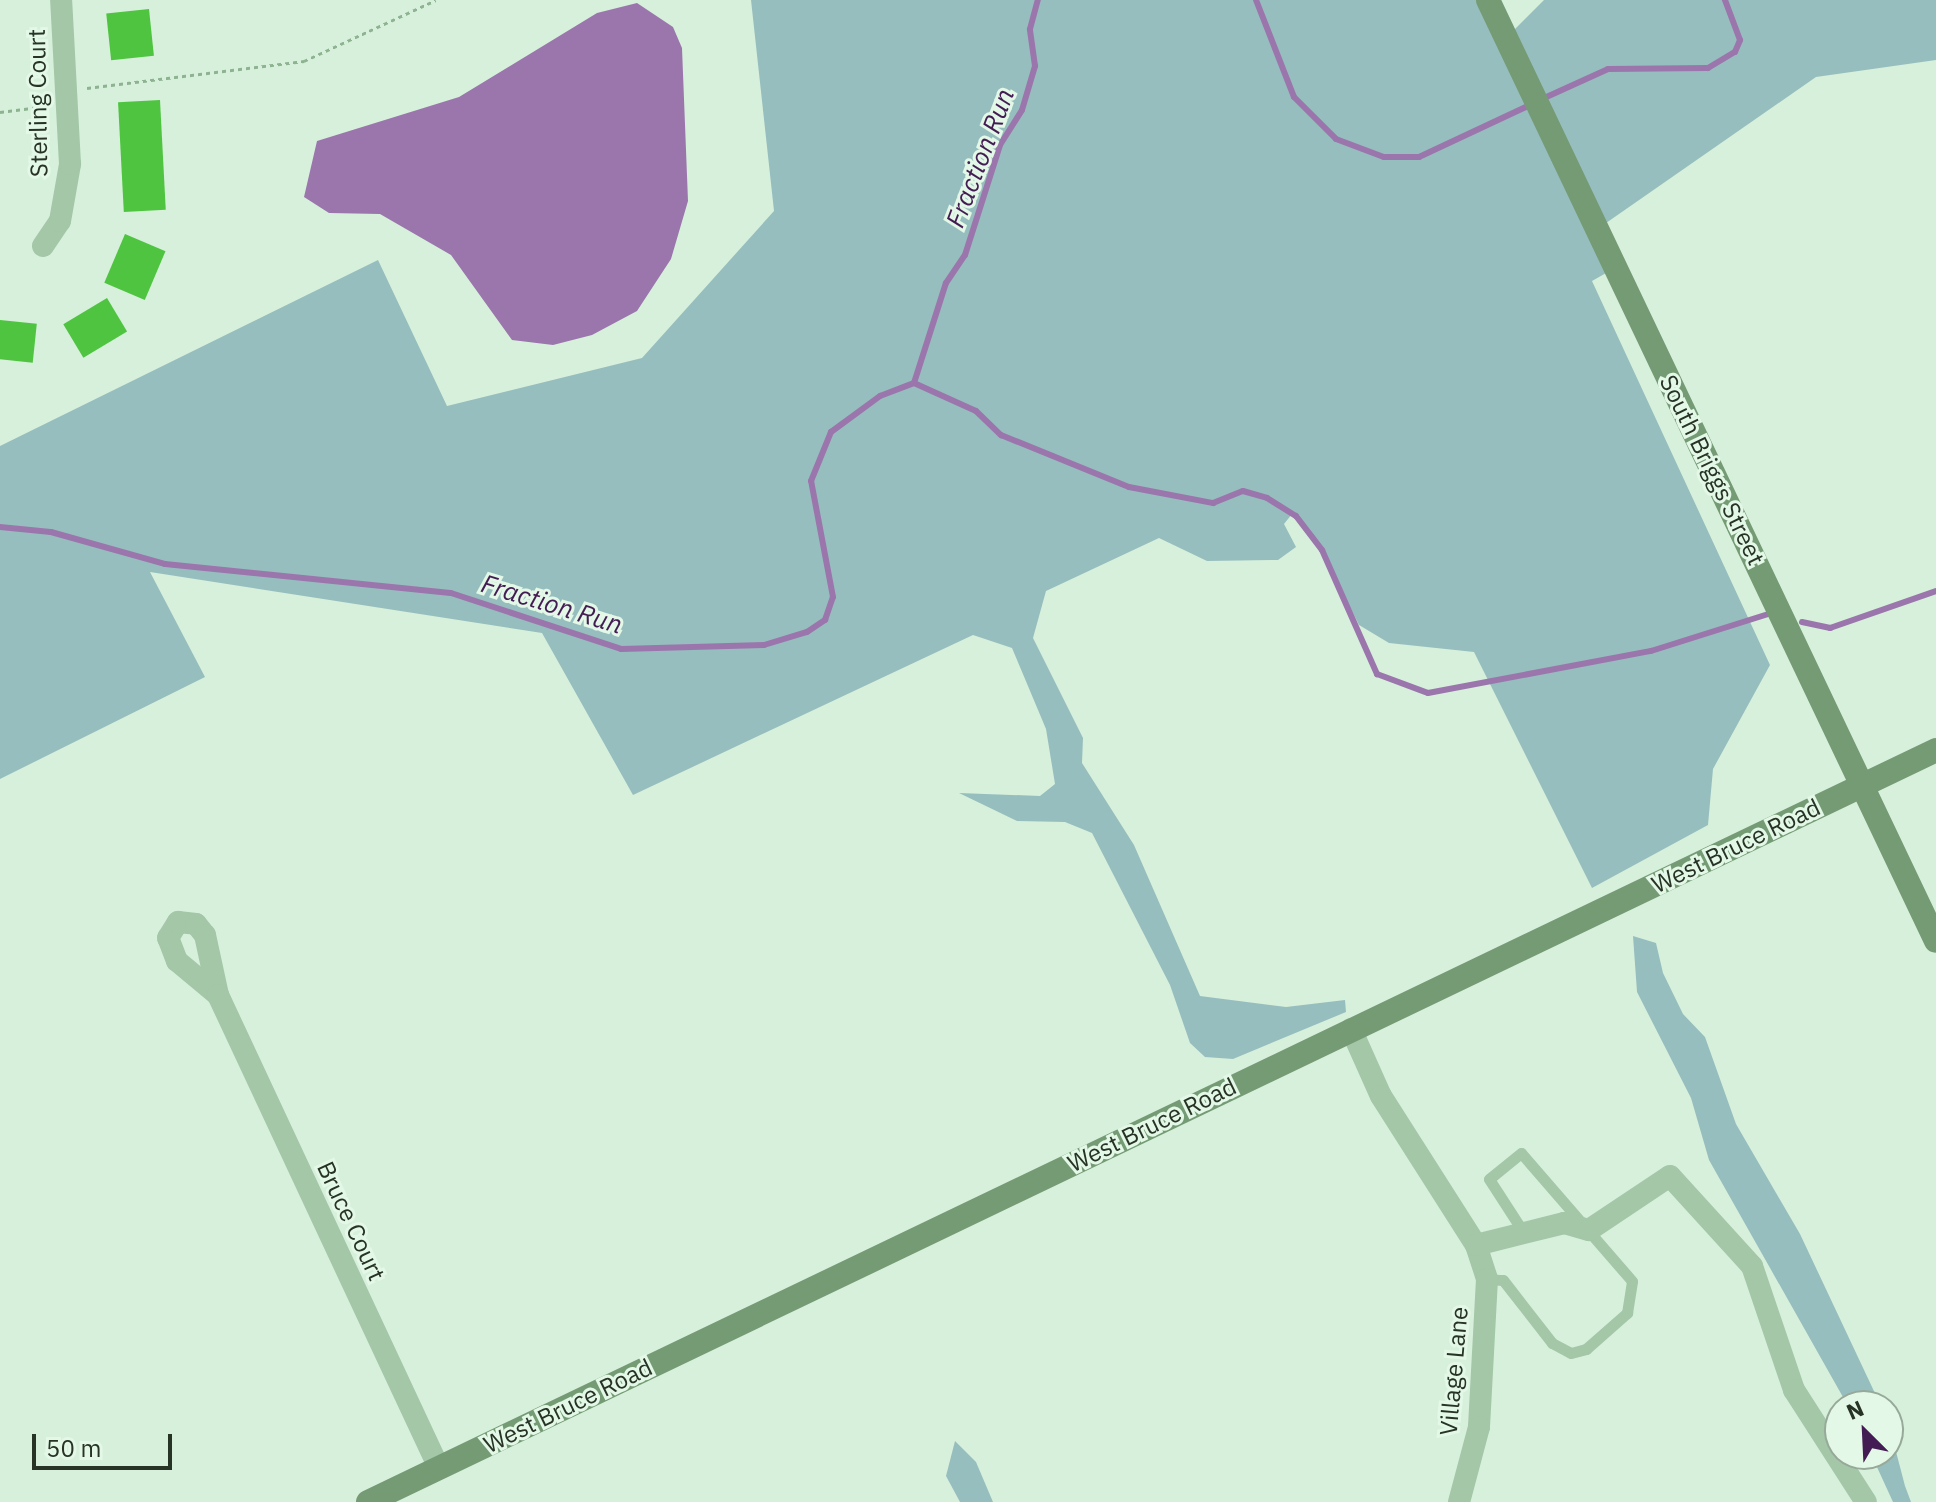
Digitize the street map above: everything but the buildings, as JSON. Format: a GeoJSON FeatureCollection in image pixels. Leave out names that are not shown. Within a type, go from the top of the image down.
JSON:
{"type":"FeatureCollection","features":[{"type":"Feature","properties":{"kind":"street","name":"Sterling Court"},"geometry":{"type":"LineString","coordinates":[[43,246],[60,221],[70,164],[69,93],[61,0]]}},
{"type":"Feature","properties":{"kind":"street","name":"South Briggs Street"},"geometry":{"type":"LineString","coordinates":[[1488,0],[1936,941]]}},
{"type":"Feature","properties":{"kind":"street","name":"West Bruce Road"},"geometry":{"type":"LineString","coordinates":[[368,1502],[1936,750]]}},
{"type":"Feature","properties":{"kind":"street","name":"Bruce Court"},"geometry":{"type":"LineString","coordinates":[[218,995],[439,1468]]}},
{"type":"Feature","properties":{"kind":"street","name":"Village Lane"},"geometry":{"type":"LineString","coordinates":[[1351,1029],[1381,1096],[1476,1245],[1487,1279],[1479,1427],[1459,1502]]}},
{"type":"Feature","properties":{"kind":"street"},"geometry":{"type":"LineString","coordinates":[[1476,1245],[1564,1223],[1589,1230],[1670,1176],[1689,1191],[1752,1266],[1794,1390],[1866,1502]]}},
{"type":"Feature","properties":{"kind":"lane"},"geometry":{"type":"LineString","coordinates":[[1487,1279],[1503,1280],[1552,1343],[1571,1353],[1586,1349],[1627,1313],[1633,1296],[1632,1281],[1521,1153],[1489,1179],[1524,1233]]}},
{"type":"Feature","properties":{"kind":"path"},"geometry":{"type":"LineString","coordinates":[[0,112],[46,107],[69,93],[304,61],[436,0]]}},
{"type":"Feature","properties":{"kind":"shaded area"},"geometry":{"type":"Polygon","coordinates":[[[751,0],[1488,0],[1506,38],[1544,0],[1936,0],[1936,60],[1816,77],[1596,230],[1615,268],[1592,281],[1770,665],[1713,769],[1708,825],[1592,888],[1474,652],[1389,643],[1359,625],[1322,550],[1292,514],[1284,524],[1296,547],[1278,560],[1207,561],[1159,538],[1046,591],[1033,638],[1083,738],[1082,763],[1134,845],[1200,996],[1286,1007],[1345,1000],[1346,1012],[1233,1059],[1205,1057],[1190,1043],[1170,985],[1092,833],[1065,822],[1017,821],[959,793],[1040,796],[1055,784],[1046,729],[1012,648],[973,635],[633,795],[542,633],[150,572],[205,677],[0,779],[0,446],[378,260],[447,406],[642,358],[774,211],[751,0]]]}},
{"type":"Feature","properties":{"kind":"shaded area"},"geometry":{"type":"Polygon","coordinates":[[[637,3],[673,27],[682,48],[688,201],[671,259],[637,311],[592,335],[553,345],[512,340],[451,255],[380,214],[329,213],[304,197],[317,141],[459,97],[597,13],[637,3]]]}},
{"type":"Feature","properties":{"kind":"shaded area"},"geometry":{"type":"Polygon","coordinates":[[[1633,936],[1656,943],[1663,973],[1683,1014],[1705,1037],[1736,1124],[1800,1234],[1873,1390],[1839,1390],[1709,1160],[1691,1098],[1637,992],[1633,936]]]}},
{"type":"Feature","properties":{"kind":"shaded area"},"geometry":{"type":"Polygon","coordinates":[[[955,1441],[976,1462],[993,1502],[960,1502],[946,1476],[955,1441]]]}},
{"type":"Feature","properties":{"kind":"shaded area"},"geometry":{"type":"Polygon","coordinates":[[[1878,1470],[1901,1470],[1911,1502],[1893,1502],[1878,1470]]]}},
{"type":"Feature","properties":{"kind":"waterway","name":"Fraction Run"},"geometry":{"type":"LineString","coordinates":[[914,383],[946,283],[965,255],[1000,145],[1022,110],[1035,66],[1030,29],[1038,0]]}},
{"type":"Feature","properties":{"kind":"waterway","name":"Fraction Run"},"geometry":{"type":"LineString","coordinates":[[1256,0],[1294,97],[1336,139],[1384,157],[1419,157],[1532,104]]}},
{"type":"Feature","properties":{"kind":"waterway","name":"Fraction Run"},"geometry":{"type":"LineString","coordinates":[[1542,99],[1608,69],[1708,68],[1735,52],[1740,40],[1725,0]]}},
{"type":"Feature","properties":{"kind":"waterway"},"geometry":{"type":"LineString","coordinates":[[914,383],[976,411],[1001,435],[1129,487],[1213,503],[1243,491],[1267,498],[1296,516],[1322,550],[1377,674],[1428,693],[1651,651],[1768,614]]}},
{"type":"Feature","properties":{"kind":"waterway","name":"Fraction Run"},"geometry":{"type":"LineString","coordinates":[[0,527],[51,532],[165,564],[451,593],[621,649],[764,645],[807,632],[825,620],[833,597],[811,481],[831,432],[880,396],[914,383]]}},
{"type":"Feature","properties":{"kind":"waterway"},"geometry":{"type":"LineString","coordinates":[[1802,622],[1830,628],[1936,591]]}}]}
